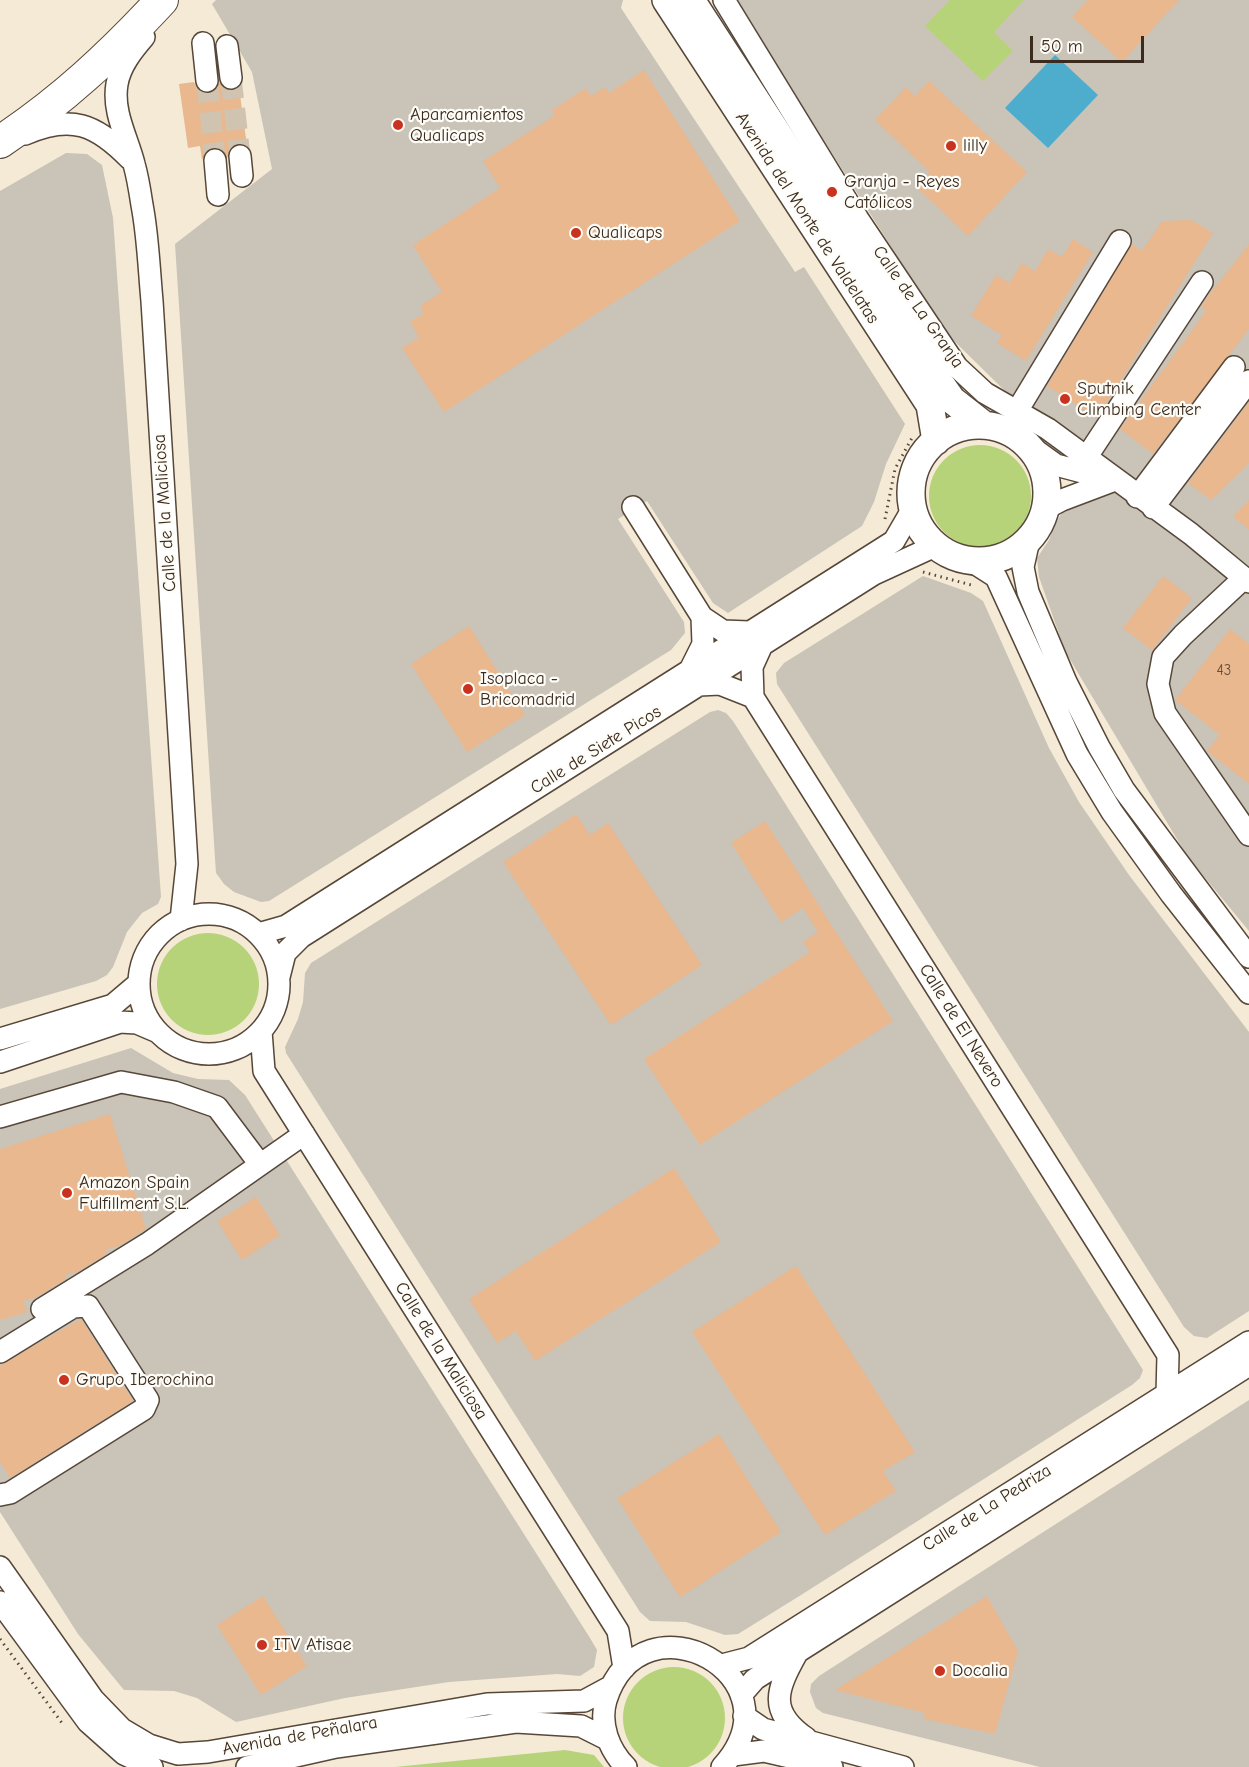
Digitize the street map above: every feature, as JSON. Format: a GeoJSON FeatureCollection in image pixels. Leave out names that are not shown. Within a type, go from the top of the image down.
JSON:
{"type":"FeatureCollection","features":[{"type":"Feature","properties":{"kind":"highway"},"geometry":{"type":"LineString","coordinates":[[0,117],[22,104],[85,50],[133,0]]}},
{"type":"Feature","properties":{"kind":"highway"},"geometry":{"type":"LineString","coordinates":[[0,144],[47,111],[87,77],[162,0]]}},
{"type":"Feature","properties":{"kind":"main road","name":"Avenida del Monte de Valdelatas"},"geometry":{"type":"LineString","coordinates":[[666,0],[930,405],[925,437]]}},
{"type":"Feature","properties":{"kind":"main road","name":"Avenida del Monte de Valdelatas"},"geometry":{"type":"LineString","coordinates":[[692,0],[952,400],[984,425]]}},
{"type":"Feature","properties":{"kind":"main road"},"geometry":{"type":"LineString","coordinates":[[984,425],[1007,431],[1027,444],[1040,463],[1044,474],[1047,486],[1045,509],[1039,526],[1029,540],[1012,553],[992,560],[971,561],[952,556],[935,546],[921,530],[912,510],[911,490],[914,472],[923,454],[925,437],[958,428],[984,425]]}},
{"type":"Feature","properties":{"kind":"street","name":"Calle de la Maliciosa"},"geometry":{"type":"LineString","coordinates":[[169,0],[157,22],[130,53],[116,86],[121,128],[134,164],[143,209],[152,301],[188,864],[181,920]]}},
{"type":"Feature","properties":{"kind":"street","name":"Calle de La Granja"},"geometry":{"type":"LineString","coordinates":[[724,0],[858,219],[957,366],[985,393],[1048,429],[1191,534],[1247,580]]}},
{"type":"Feature","properties":{"kind":"street"},"geometry":{"type":"LineString","coordinates":[[216,44],[219,79]]}},
{"type":"Feature","properties":{"kind":"street"},"geometry":{"type":"LineString","coordinates":[[0,144],[47,125],[69,123],[93,128],[106,136],[134,164]]}},
{"type":"Feature","properties":{"kind":"street"},"geometry":{"type":"LineString","coordinates":[[858,219],[884,296]]}},
{"type":"Feature","properties":{"kind":"street"},"geometry":{"type":"LineString","coordinates":[[1017,411],[1120,241]]}},
{"type":"Feature","properties":{"kind":"street"},"geometry":{"type":"LineString","coordinates":[[1086,458],[1202,282]]}},
{"type":"Feature","properties":{"kind":"street"},"geometry":{"type":"LineString","coordinates":[[1145,502],[1241,374]]}},
{"type":"Feature","properties":{"kind":"street"},"geometry":{"type":"LineString","coordinates":[[1027,444],[1056,465],[1115,480]]}},
{"type":"Feature","properties":{"kind":"street"},"geometry":{"type":"LineString","coordinates":[[1045,509],[1115,480]]}},
{"type":"Feature","properties":{"kind":"street"},"geometry":{"type":"LineString","coordinates":[[633,507],[702,617],[723,631],[756,638],[752,667],[753,697],[720,684],[694,678],[703,644],[702,617]]}},
{"type":"Feature","properties":{"kind":"street","name":"Calle de Siete Picos"},"geometry":{"type":"LineString","coordinates":[[900,549],[912,510]]}},
{"type":"Feature","properties":{"kind":"street"},"geometry":{"type":"LineString","coordinates":[[1029,540],[1023,567],[1028,592],[1066,682],[1099,747],[1124,790],[1249,957]]}},
{"type":"Feature","properties":{"kind":"street","name":"Calle de Siete Picos"},"geometry":{"type":"LineString","coordinates":[[279,977],[285,953],[301,937],[694,678],[900,549],[935,546]]}},
{"type":"Feature","properties":{"kind":"street"},"geometry":{"type":"LineString","coordinates":[[971,561],[996,577],[1077,754],[1112,812],[1171,894],[1249,993]]}},
{"type":"Feature","properties":{"kind":"street"},"geometry":{"type":"LineString","coordinates":[[1247,580],[1183,635],[1163,657],[1158,684],[1166,713],[1249,835]]}},
{"type":"Feature","properties":{"kind":"street","name":"Calle de Siete Picos"},"geometry":{"type":"LineString","coordinates":[[258,934],[286,926],[694,678]]}},
{"type":"Feature","properties":{"kind":"street","name":"Calle de El Nevero"},"geometry":{"type":"LineString","coordinates":[[753,697],[1168,1355]]}},
{"type":"Feature","properties":{"kind":"street","name":"Calle de la Maliciosa"},"geometry":{"type":"LineString","coordinates":[[188,864],[199,895],[217,915]]}},
{"type":"Feature","properties":{"kind":"street"},"geometry":{"type":"LineString","coordinates":[[219,1054],[242,1046],[261,1031],[272,1015],[278,996],[279,977],[268,946],[246,924],[217,915],[199,915],[181,920],[164,931],[151,945],[142,963],[139,982],[141,1000],[147,1018],[158,1032],[171,1043],[186,1051],[219,1054],[241,1060],[264,1071]]}},
{"type":"Feature","properties":{"kind":"street"},"geometry":{"type":"LineString","coordinates":[[0,1039],[113,1005],[139,982]]}},
{"type":"Feature","properties":{"kind":"street"},"geometry":{"type":"LineString","coordinates":[[0,1062],[120,1022],[137,1023],[158,1032]]}},
{"type":"Feature","properties":{"kind":"street","name":"Calle de la Maliciosa"},"geometry":{"type":"LineString","coordinates":[[261,1031],[264,1071],[618,1631],[624,1668]]}},
{"type":"Feature","properties":{"kind":"street"},"geometry":{"type":"LineString","coordinates":[[0,1117],[121,1082],[174,1092],[217,1107],[259,1163]]}},
{"type":"Feature","properties":{"kind":"street"},"geometry":{"type":"LineString","coordinates":[[0,1335],[147,1244],[259,1163],[304,1134]]}},
{"type":"Feature","properties":{"kind":"street"},"geometry":{"type":"LineString","coordinates":[[0,1352],[73,1307],[88,1306],[148,1400],[144,1409],[10,1493],[0,1495]]}},
{"type":"Feature","properties":{"kind":"street","name":"Calle de La Pedriza"},"geometry":{"type":"LineString","coordinates":[[722,1665],[749,1658],[1249,1342]]}},
{"type":"Feature","properties":{"kind":"street"},"geometry":{"type":"LineString","coordinates":[[1167,1394],[1168,1355],[1187,1364],[1211,1366]]}},
{"type":"Feature","properties":{"kind":"street","name":"Calle de La Pedriza"},"geometry":{"type":"LineString","coordinates":[[741,1695],[755,1678],[1249,1365]]}},
{"type":"Feature","properties":{"kind":"street","name":"Avenida de Peñalara"},"geometry":{"type":"LineString","coordinates":[[0,1567],[93,1699],[122,1729],[149,1745],[178,1754],[208,1752],[487,1704],[584,1701],[610,1687]]}},
{"type":"Feature","properties":{"kind":"street"},"geometry":{"type":"LineString","coordinates":[[0,1602],[88,1722],[124,1754],[152,1767]]}},
{"type":"Feature","properties":{"kind":"street","name":"Calle de la Maliciosa"},"geometry":{"type":"LineString","coordinates":[[618,1631],[654,1650]]}},
{"type":"Feature","properties":{"kind":"street"},"geometry":{"type":"LineString","coordinates":[[626,1767],[618,1759],[607,1739],[605,1704],[610,1687],[624,1668],[638,1657],[654,1650],[678,1647],[701,1652],[722,1665],[733,1679],[741,1695],[744,1716],[741,1736],[727,1761]]}},
{"type":"Feature","properties":{"kind":"street"},"geometry":{"type":"LineString","coordinates":[[798,1651],[778,1694],[780,1709],[789,1726],[816,1745]]}},
{"type":"Feature","properties":{"kind":"street"},"geometry":{"type":"LineString","coordinates":[[744,1716],[763,1729],[903,1767]]}},
{"type":"Feature","properties":{"kind":"street","name":"Avenida de Peñalara"},"geometry":{"type":"LineString","coordinates":[[247,1767],[336,1747],[516,1722],[581,1726],[607,1739]]}},
{"type":"Feature","properties":{"kind":"street"},"geometry":{"type":"LineString","coordinates":[[727,1761],[764,1750],[832,1767]]}},
{"type":"Feature","properties":{"kind":"path"},"geometry":{"type":"LineString","coordinates":[[925,437],[895,469],[884,522],[911,567],[921,572],[979,587]]}},
{"type":"Feature","properties":{"kind":"path"},"geometry":{"type":"LineString","coordinates":[[0,1639],[62,1723]]}},
{"type":"Feature","properties":{"kind":"shaded area"},"geometry":{"type":"Polygon","coordinates":[[[216,0],[623,0],[621,8],[795,272],[804,267],[905,424],[886,464],[874,502],[862,526],[728,613],[713,603],[647,501],[618,519],[684,622],[685,633],[671,650],[269,901],[261,902],[234,892],[216,873],[175,244],[272,169],[252,72],[212,4],[216,0]]]}},
{"type":"Feature","properties":{"kind":"shaded area"},"geometry":{"type":"Polygon","coordinates":[[[735,0],[1249,0],[1249,931],[1187,856],[1065,651],[1039,577],[1037,558],[1049,540],[1055,522],[1105,460],[1003,389],[945,332],[735,0]]]}},
{"type":"Feature","properties":{"kind":"shaded area"},"geometry":{"type":"Polygon","coordinates":[[[66,153],[87,154],[102,165],[113,218],[161,897],[158,904],[142,913],[127,932],[113,967],[107,975],[96,981],[0,1009],[0,191],[66,153]]]}},
{"type":"Feature","properties":{"kind":"shaded area"},"geometry":{"type":"Polygon","coordinates":[[[923,576],[971,593],[983,601],[1049,748],[1079,802],[1129,875],[1249,1032],[1249,1311],[1207,1338],[1194,1336],[1184,1327],[777,684],[776,673],[784,663],[923,576]]]}},
{"type":"Feature","properties":{"kind":"shaded area"},"geometry":{"type":"Polygon","coordinates":[[[718,710],[726,713],[733,721],[1143,1370],[1140,1378],[1132,1385],[801,1595],[738,1634],[725,1635],[686,1622],[650,1621],[640,1612],[286,1053],[285,1047],[298,1019],[303,1002],[305,973],[311,963],[710,712],[718,710]]]}},
{"type":"Feature","properties":{"kind":"shaded area"},"geometry":{"type":"Polygon","coordinates":[[[131,1048],[173,1073],[198,1079],[229,1080],[245,1095],[590,1638],[597,1650],[594,1667],[580,1676],[557,1674],[449,1682],[345,1698],[236,1722],[197,1698],[174,1691],[124,1690],[78,1634],[0,1512],[0,1089],[131,1048]]]}},
{"type":"Feature","properties":{"kind":"shaded area"},"geometry":{"type":"Polygon","coordinates":[[[1249,1400],[1249,1767],[1040,1767],[823,1713],[816,1708],[810,1692],[811,1684],[819,1676],[1249,1400]]]}},
{"type":"Feature","properties":{"kind":"green space"},"geometry":{"type":"Polygon","coordinates":[[[950,0],[1024,0],[994,32],[1013,51],[983,81],[925,26],[950,0]]]}},
{"type":"Feature","properties":{"kind":"green space"},"geometry":{"type":"Polygon","coordinates":[[[980,445],[1000,449],[1016,460],[1027,476],[1031,496],[1027,516],[1016,532],[1000,543],[980,547],[960,543],[944,532],[933,516],[929,496],[933,476],[944,460],[960,449],[980,445]]]}},
{"type":"Feature","properties":{"kind":"green space"},"geometry":{"type":"Polygon","coordinates":[[[208,933],[228,937],[244,948],[255,964],[259,984],[255,1004],[244,1020],[228,1031],[208,1035],[188,1031],[172,1020],[161,1004],[157,984],[161,964],[172,948],[188,937],[208,933]]]}},
{"type":"Feature","properties":{"kind":"green space"},"geometry":{"type":"Polygon","coordinates":[[[674,1667],[693,1671],[710,1682],[721,1699],[725,1718],[721,1737],[710,1754],[693,1765],[674,1769],[655,1765],[638,1754],[627,1737],[623,1718],[627,1699],[638,1682],[655,1671],[674,1667]]]}},
{"type":"Feature","properties":{"kind":"green space"},"geometry":{"type":"Polygon","coordinates":[[[565,1750],[594,1755],[604,1767],[395,1767],[565,1750]]]}},
{"type":"Feature","properties":{"kind":"water"},"geometry":{"type":"Polygon","coordinates":[[[1055,55],[1098,95],[1048,148],[1005,108],[1055,55]]]}},
{"type":"Feature","properties":{"kind":"building"},"geometry":{"type":"Polygon","coordinates":[[[1087,0],[1179,0],[1122,62],[1072,17],[1087,0]]]}},
{"type":"Feature","properties":{"kind":"building","name":"Qualicaps"},"geometry":{"type":"Polygon","coordinates":[[[644,70],[740,221],[444,412],[402,348],[419,337],[410,322],[423,314],[421,305],[442,292],[413,245],[500,188],[483,161],[554,116],[552,110],[586,88],[591,96],[605,87],[609,93],[644,70]]]}},
{"type":"Feature","properties":{"kind":"building","name":"lilly"},"geometry":{"type":"Polygon","coordinates":[[[929,81],[1027,172],[968,236],[916,187],[930,172],[875,120],[906,87],[915,96],[929,81]]]}},
{"type":"Feature","properties":{"kind":"building"},"geometry":{"type":"Polygon","coordinates":[[[194,82],[197,89],[208,94],[215,91],[219,82],[227,90],[239,87],[247,146],[239,143],[233,145],[227,158],[221,149],[213,147],[207,150],[202,160],[200,146],[188,148],[179,84],[194,82]]]}},
{"type":"Feature","properties":{"kind":"building"},"geometry":{"type":"Polygon","coordinates":[[[1191,220],[1213,233],[1097,418],[1047,386],[1132,244],[1142,251],[1162,221],[1191,220]]]}},
{"type":"Feature","properties":{"kind":"building"},"geometry":{"type":"Polygon","coordinates":[[[1073,239],[1093,252],[1026,361],[997,343],[1002,335],[971,316],[996,275],[1009,283],[1022,263],[1035,271],[1048,249],[1062,257],[1073,239]]]}},
{"type":"Feature","properties":{"kind":"building"},"geometry":{"type":"Polygon","coordinates":[[[1249,244],[1249,329],[1153,454],[1120,429],[1206,311],[1201,307],[1209,295],[1249,244]]]}},
{"type":"Feature","properties":{"kind":"building"},"geometry":{"type":"Polygon","coordinates":[[[1249,402],[1249,463],[1211,500],[1188,483],[1249,402]]]}},
{"type":"Feature","properties":{"kind":"building"},"geometry":{"type":"Polygon","coordinates":[[[1249,500],[1249,530],[1233,516],[1249,500]]]}},
{"type":"Feature","properties":{"kind":"building"},"geometry":{"type":"Polygon","coordinates":[[[1163,576],[1192,598],[1152,650],[1123,628],[1163,576]]]}},
{"type":"Feature","properties":{"kind":"building","name":"Isoplaca - Bricomadrid"},"geometry":{"type":"Polygon","coordinates":[[[469,626],[525,715],[467,752],[411,664],[469,626]]]}},
{"type":"Feature","properties":{"kind":"building"},"geometry":{"type":"Polygon","coordinates":[[[1230,629],[1249,644],[1249,784],[1207,751],[1220,735],[1175,700],[1230,629]]]}},
{"type":"Feature","properties":{"kind":"building"},"geometry":{"type":"Polygon","coordinates":[[[576,814],[590,835],[608,823],[702,965],[611,1025],[503,862],[576,814]]]}},
{"type":"Feature","properties":{"kind":"building"},"geometry":{"type":"Polygon","coordinates":[[[765,821],[893,1021],[700,1145],[644,1059],[810,952],[803,942],[818,932],[803,908],[781,922],[731,843],[765,821]]]}},
{"type":"Feature","properties":{"kind":"building","name":"Amazon Spain Fulfillment S.L."},"geometry":{"type":"Polygon","coordinates":[[[110,1114],[146,1229],[121,1245],[105,1250],[107,1254],[79,1271],[65,1275],[66,1279],[37,1297],[23,1301],[27,1312],[0,1320],[0,1149],[110,1114]]]}},
{"type":"Feature","properties":{"kind":"building"},"geometry":{"type":"Polygon","coordinates":[[[674,1168],[721,1242],[535,1361],[516,1331],[497,1343],[469,1299],[674,1168]]]}},
{"type":"Feature","properties":{"kind":"building"},"geometry":{"type":"Polygon","coordinates":[[[256,1197],[280,1235],[242,1260],[217,1221],[256,1197]]]}},
{"type":"Feature","properties":{"kind":"building"},"geometry":{"type":"Polygon","coordinates":[[[796,1266],[915,1452],[883,1471],[896,1491],[825,1535],[692,1332],[796,1266]]]}},
{"type":"Feature","properties":{"kind":"building","name":"Grupo Iberochina"},"geometry":{"type":"Polygon","coordinates":[[[81,1319],[133,1401],[10,1478],[0,1462],[0,1365],[81,1319]]]}},
{"type":"Feature","properties":{"kind":"building"},"geometry":{"type":"Polygon","coordinates":[[[719,1434],[781,1532],[680,1597],[617,1498],[719,1434]]]}},
{"type":"Feature","properties":{"kind":"building","name":"ITV Atisae"},"geometry":{"type":"Polygon","coordinates":[[[263,1596],[307,1666],[261,1695],[217,1625],[263,1596]]]}},
{"type":"Feature","properties":{"kind":"building","name":"Docalia"},"geometry":{"type":"Polygon","coordinates":[[[987,1596],[1018,1651],[995,1734],[924,1719],[925,1713],[835,1690],[987,1596]]]}},
{"type":"Feature","properties":{"kind":"tunnel"},"geometry":{"type":"LineString","coordinates":[[231,78],[240,156]]}},
{"type":"Feature","properties":{"kind":"tunnel"},"geometry":{"type":"LineString","coordinates":[[207,81],[215,160]]}},
{"type":"Feature","properties":{"kind":"place","name":"Aparcamientos Qualicaps"},"geometry":{"type":"Point","coordinates":[398,125]}},
{"type":"Feature","properties":{"kind":"place","name":"lilly"},"geometry":{"type":"Point","coordinates":[951,146]}},
{"type":"Feature","properties":{"kind":"place","name":"Granja - Reyes Católicos"},"geometry":{"type":"Point","coordinates":[832,192]}},
{"type":"Feature","properties":{"kind":"place","name":"Qualicaps"},"geometry":{"type":"Point","coordinates":[576,233]}},
{"type":"Feature","properties":{"kind":"place","name":"Sputnik Climbing Center"},"geometry":{"type":"Point","coordinates":[1065,399]}},
{"type":"Feature","properties":{"kind":"place","name":"Isoplaca - Bricomadrid"},"geometry":{"type":"Point","coordinates":[468,689]}},
{"type":"Feature","properties":{"kind":"place","name":"Amazon Spain Fulfillment S.L."},"geometry":{"type":"Point","coordinates":[67,1193]}},
{"type":"Feature","properties":{"kind":"place","name":"Grupo Iberochina"},"geometry":{"type":"Point","coordinates":[64,1380]}},
{"type":"Feature","properties":{"kind":"place","name":"ITV Atisae"},"geometry":{"type":"Point","coordinates":[262,1645]}},
{"type":"Feature","properties":{"kind":"place","name":"Docalia"},"geometry":{"type":"Point","coordinates":[940,1671]}}]}
